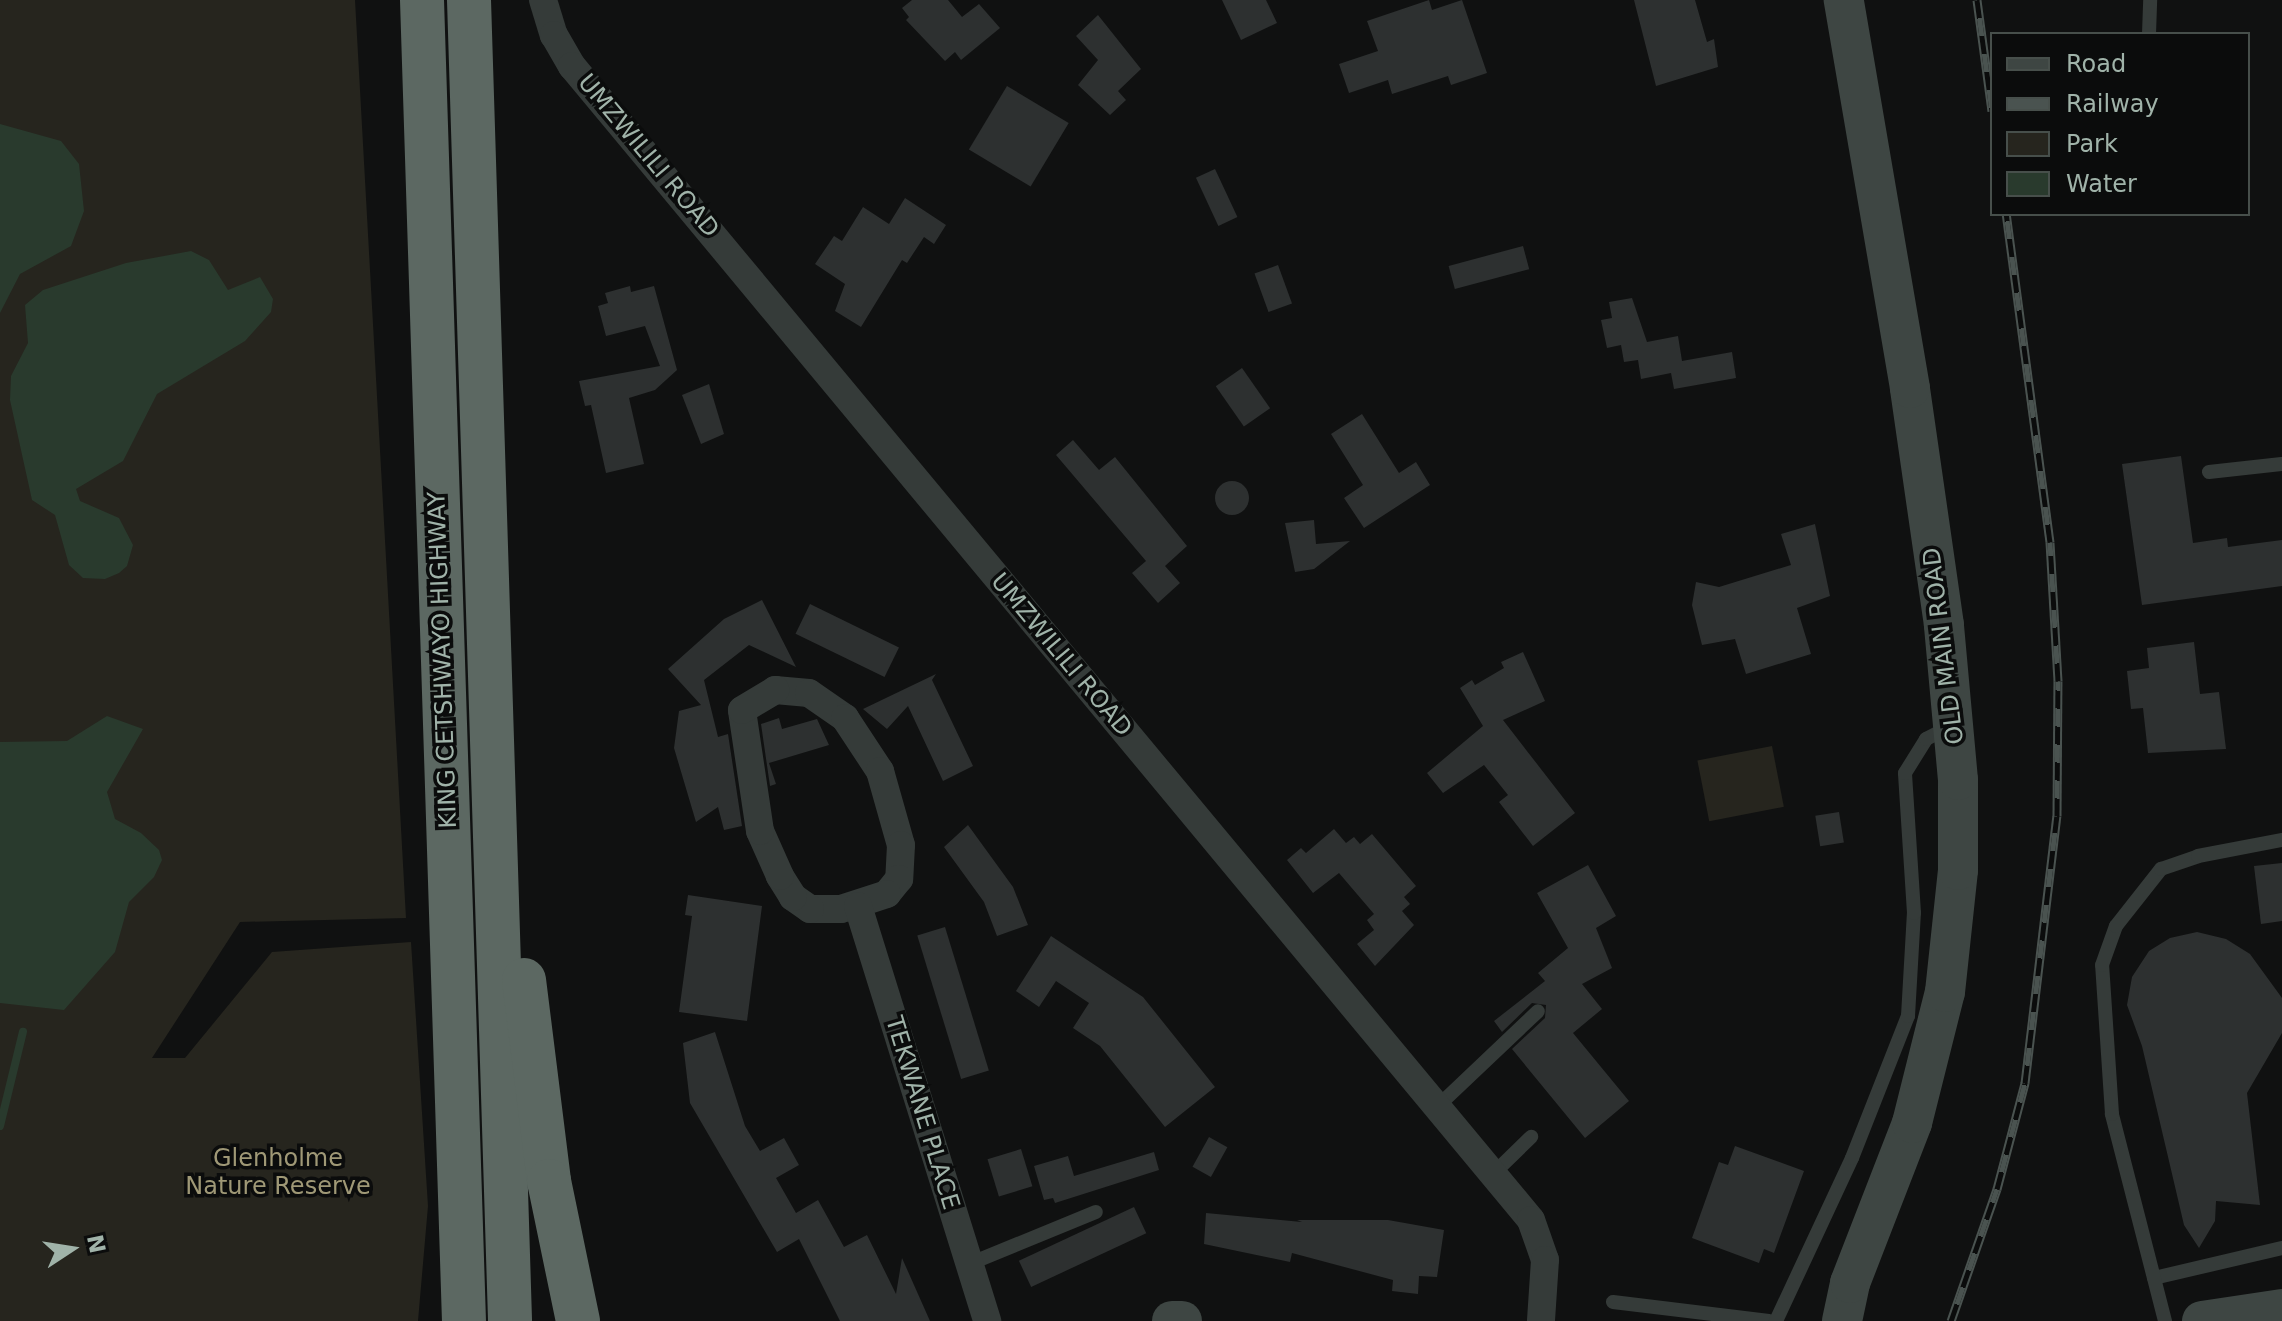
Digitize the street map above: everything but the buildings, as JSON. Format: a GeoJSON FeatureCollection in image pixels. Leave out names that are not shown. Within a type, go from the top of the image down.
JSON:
{"type":"FeatureCollection","features":[{"type":"Feature","properties":{"kind":"highway","name":"KING CETSHWAYO HIGHWAY"},"geometry":{"type":"LineString","coordinates":[[422,0],[464,1321]]}},
{"type":"Feature","properties":{"kind":"highway","name":"KING CETSHWAYO HIGHWAY"},"geometry":{"type":"LineString","coordinates":[[469,0],[510,1321]]}},
{"type":"Feature","properties":{"kind":"highway"},"geometry":{"type":"LineString","coordinates":[[490,687],[549,1181],[578,1321]]}},
{"type":"Feature","properties":{"kind":"highway"},"geometry":{"type":"LineString","coordinates":[[444,1321],[459,1180]]}},
{"type":"Feature","properties":{"kind":"street","name":"UMZWILILI ROAD"},"geometry":{"type":"LineString","coordinates":[[543,0],[554,35],[572,66],[1531,1220],[1541,1246],[1546,1274],[1541,1321]]}},
{"type":"Feature","properties":{"kind":"street","name":"OLD MAIN ROAD"},"geometry":{"type":"LineString","coordinates":[[1822,1321],[1846,1302],[1912,1123],[1945,992],[1958,870],[1955,724],[1910,388],[1844,0]]}},
{"type":"Feature","properties":{"kind":"street"},"geometry":{"type":"LineString","coordinates":[[775,690],[809,693],[845,718],[880,771],[901,845],[899,879],[887,894],[858,906],[810,909],[793,897],[780,876],[760,831],[743,740],[742,710],[756,698],[775,690]]}},
{"type":"Feature","properties":{"kind":"street","name":"TEKWANE PLACE"},"geometry":{"type":"LineString","coordinates":[[858,906],[987,1321]]}},
{"type":"Feature","properties":{"kind":"street"},"geometry":{"type":"LineString","coordinates":[[2202,1321],[2282,1309]]}},
{"type":"Feature","properties":{"kind":"street"},"geometry":{"type":"LineString","coordinates":[[1172,1321],[1182,1321]]}},
{"type":"Feature","properties":{"kind":"lane"},"geometry":{"type":"LineString","coordinates":[[2149,32],[2150,0]]}},
{"type":"Feature","properties":{"kind":"lane"},"geometry":{"type":"LineString","coordinates":[[2209,472],[2282,464]]}},
{"type":"Feature","properties":{"kind":"lane"},"geometry":{"type":"LineString","coordinates":[[1776,1321],[1852,1158],[1908,1016],[1914,913],[1905,773],[1926,739],[1955,724]]}},
{"type":"Feature","properties":{"kind":"lane"},"geometry":{"type":"LineString","coordinates":[[2165,1321],[2112,1114],[2100,996],[2106,948],[2135,898],[2161,869],[2198,856],[2282,840]]}},
{"type":"Feature","properties":{"kind":"lane"},"geometry":{"type":"LineString","coordinates":[[1437,1107],[1538,1011]]}},
{"type":"Feature","properties":{"kind":"lane"},"geometry":{"type":"LineString","coordinates":[[1494,1173],[1531,1137]]}},
{"type":"Feature","properties":{"kind":"lane"},"geometry":{"type":"LineString","coordinates":[[969,1264],[1096,1212]]}},
{"type":"Feature","properties":{"kind":"lane"},"geometry":{"type":"LineString","coordinates":[[2154,1278],[2282,1248]]}},
{"type":"Feature","properties":{"kind":"lane"},"geometry":{"type":"LineString","coordinates":[[1613,1302],[1769,1321]]}},
{"type":"Feature","properties":{"kind":"green space","name":"Glenholme Nature Reserve"},"geometry":{"type":"Polygon","coordinates":[[[0,0],[355,0],[406,918],[240,922],[152,1058],[185,1058],[272,952],[411,942],[428,1206],[418,1321],[0,1321],[0,0]]]}},
{"type":"Feature","properties":{"kind":"green space"},"geometry":{"type":"Polygon","coordinates":[[[1772,746],[1784,807],[1709,821],[1697,761],[1772,746]]]}},
{"type":"Feature","properties":{"kind":"water"},"geometry":{"type":"Polygon","coordinates":[[[0,124],[61,141],[79,164],[84,211],[71,246],[20,274],[0,313],[0,124]]]}},
{"type":"Feature","properties":{"kind":"water"},"geometry":{"type":"Polygon","coordinates":[[[191,251],[209,260],[228,290],[260,277],[273,299],[271,312],[245,341],[157,394],[123,461],[76,489],[80,501],[119,518],[133,545],[127,566],[119,573],[105,579],[83,578],[69,565],[55,515],[32,500],[10,400],[11,376],[28,343],[25,305],[43,290],[126,263],[191,251]]]}},
{"type":"Feature","properties":{"kind":"water"},"geometry":{"type":"Polygon","coordinates":[[[107,716],[143,729],[107,792],[115,819],[141,833],[159,850],[162,860],[154,877],[129,902],[115,952],[64,1010],[0,1003],[0,742],[67,741],[107,716]]]}},
{"type":"Feature","properties":{"kind":"waterway"},"geometry":{"type":"LineString","coordinates":[[0,1126],[23,1032]]}},
{"type":"Feature","properties":{"kind":"railway"},"geometry":{"type":"LineString","coordinates":[[1977,0],[1990,96]]}},
{"type":"Feature","properties":{"kind":"railway"},"geometry":{"type":"LineString","coordinates":[[1951,1321],[1997,1189],[2025,1083],[2057,816],[2058,681],[2050,542],[2006,216]]}}]}
